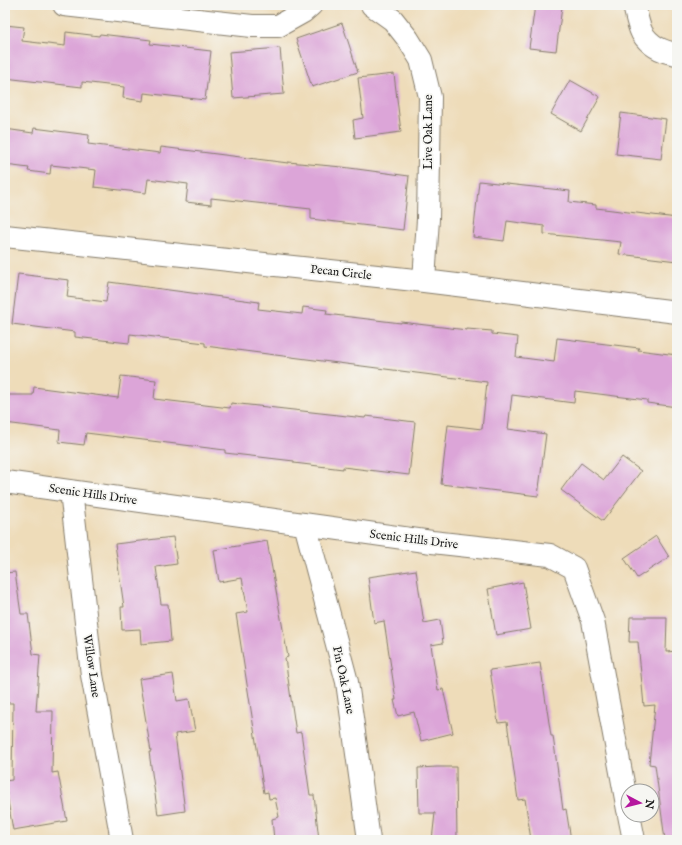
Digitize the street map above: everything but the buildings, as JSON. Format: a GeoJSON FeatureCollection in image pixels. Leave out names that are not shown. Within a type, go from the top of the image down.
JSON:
{"type":"FeatureCollection","features":[{"type":"Feature","properties":{"kind":"street"},"geometry":{"type":"LineString","coordinates":[[64,5],[252,26],[278,26],[303,12],[311,5]]}},
{"type":"Feature","properties":{"kind":"street","name":"Live Oak Lane"},"geometry":{"type":"LineString","coordinates":[[372,5],[393,20],[408,39],[421,60],[430,97],[428,218],[424,280]]}},
{"type":"Feature","properties":{"kind":"street"},"geometry":{"type":"LineString","coordinates":[[634,5],[642,33],[656,48],[677,54]]}},
{"type":"Feature","properties":{"kind":"street","name":"Pecan Circle"},"geometry":{"type":"LineString","coordinates":[[5,236],[424,280],[677,312]]}},
{"type":"Feature","properties":{"kind":"street","name":"Scenic Hills Drive"},"geometry":{"type":"LineString","coordinates":[[5,482],[432,542],[550,555],[574,568],[593,621],[623,783]]}},
{"type":"Feature","properties":{"kind":"street","name":"Willow Lane"},"geometry":{"type":"LineString","coordinates":[[71,491],[92,675],[122,840]]}},
{"type":"Feature","properties":{"kind":"street","name":"Pin Oak Lane"},"geometry":{"type":"LineString","coordinates":[[305,524],[348,682],[369,840]]}},
{"type":"Feature","properties":{"kind":"street"},"geometry":{"type":"LineString","coordinates":[[631,823],[634,840]]}}]}
